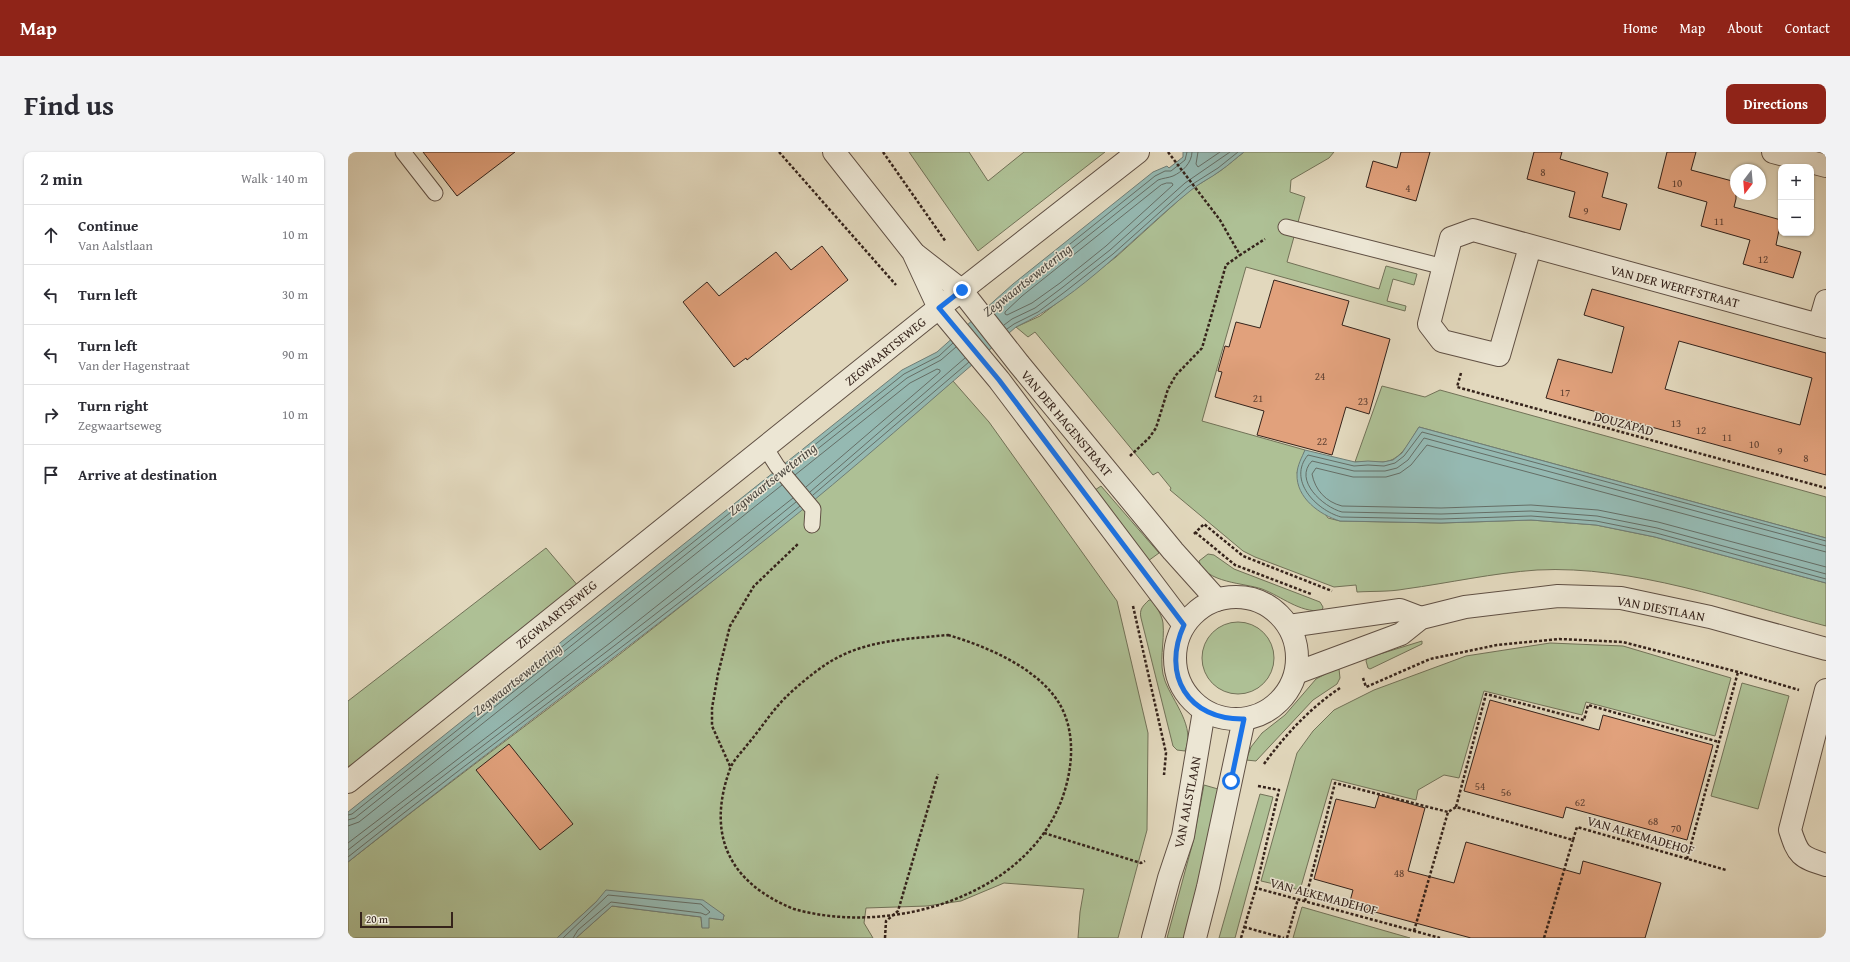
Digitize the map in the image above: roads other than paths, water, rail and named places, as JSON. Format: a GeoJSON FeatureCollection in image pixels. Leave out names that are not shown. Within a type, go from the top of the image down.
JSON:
{"type":"FeatureCollection","features":[{"type":"Feature","properties":{"kind":"street","name":"VAN DER HAGENSTRAAT"},"geometry":{"type":"LineString","coordinates":[[834,152],[913,252],[969,291],[1019,364],[1173,551],[1217,600]]}},
{"type":"Feature","properties":{"kind":"street","name":"ZEGWAARTSEWEG"},"geometry":{"type":"LineString","coordinates":[[348,782],[765,447],[938,316],[1138,152]]}},
{"type":"Feature","properties":{"kind":"street"},"geometry":{"type":"LineString","coordinates":[[1773,152],[1826,166]]}},
{"type":"Feature","properties":{"kind":"street","name":"VAN DER WERFFSTRAAT"},"geometry":{"type":"LineString","coordinates":[[1530,246],[1500,355],[1442,341],[1429,324],[1451,238],[1473,230],[1823,326],[1826,301]]}},
{"type":"Feature","properties":{"kind":"street","name":"VAN DER HAGENSTRAAT"},"geometry":{"type":"LineString","coordinates":[[913,252],[938,316],[999,380],[1184,625]]}},
{"type":"Feature","properties":{"kind":"street","name":"VAN DIESTLAAN"},"geometry":{"type":"LineString","coordinates":[[1296,672],[1401,634],[1421,618],[1465,607],[1558,596],[1621,598],[1710,617],[1826,649]]}},
{"type":"Feature","properties":{"kind":"street"},"geometry":{"type":"LineString","coordinates":[[1233,597],[1249,598],[1260,602],[1278,613],[1289,626],[1297,649],[1298,661],[1296,672],[1291,686],[1282,698],[1272,708],[1258,715],[1244,719],[1224,718],[1204,711],[1192,701],[1182,687],[1176,672],[1175,656],[1178,640],[1184,625],[1198,610],[1217,600],[1233,597]]}},
{"type":"Feature","properties":{"kind":"street"},"geometry":{"type":"LineString","coordinates":[[1289,626],[1400,610],[1421,618]]}},
{"type":"Feature","properties":{"kind":"street"},"geometry":{"type":"LineString","coordinates":[[1826,690],[1790,830],[1796,850],[1808,860],[1826,865]]}},
{"type":"Feature","properties":{"kind":"street","name":"VAN AALSTLAAN"},"geometry":{"type":"LineString","coordinates":[[1153,938],[1169,878],[1184,836],[1204,711]]}},
{"type":"Feature","properties":{"kind":"street"},"geometry":{"type":"LineString","coordinates":[[1194,938],[1208,887],[1244,719]]}},
{"type":"Feature","properties":{"kind":"lane"},"geometry":{"type":"LineString","coordinates":[[403,152],[435,193]]}},
{"type":"Feature","properties":{"kind":"lane"},"geometry":{"type":"LineString","coordinates":[[1286,227],[1444,268]]}},
{"type":"Feature","properties":{"kind":"lane"},"geometry":{"type":"LineString","coordinates":[[765,447],[778,466],[813,509],[812,525]]}},
{"type":"Feature","properties":{"kind":"water","name":"Zegwaartsewetering"},"geometry":{"type":"Polygon","coordinates":[[[1183,152],[1244,152],[1223,169],[1197,185],[1107,264],[1063,299],[1016,327],[863,459],[770,536],[348,862],[348,812],[902,370],[937,352],[1013,284],[1153,172],[1167,166],[1169,168],[1183,157],[1183,152]]]}},
{"type":"Feature","properties":{"kind":"water"},"geometry":{"type":"Polygon","coordinates":[[[1419,427],[1826,538],[1826,583],[1655,537],[1596,525],[1531,520],[1441,523],[1340,521],[1317,510],[1300,491],[1297,471],[1305,450],[1355,462],[1383,462],[1393,460],[1402,453],[1419,427]]]}},
{"type":"Feature","properties":{"kind":"water"},"geometry":{"type":"Polygon","coordinates":[[[606,890],[703,900],[724,915],[723,920],[709,918],[709,928],[702,928],[701,917],[612,906],[576,938],[557,938],[596,902],[606,890]]]}}]}
